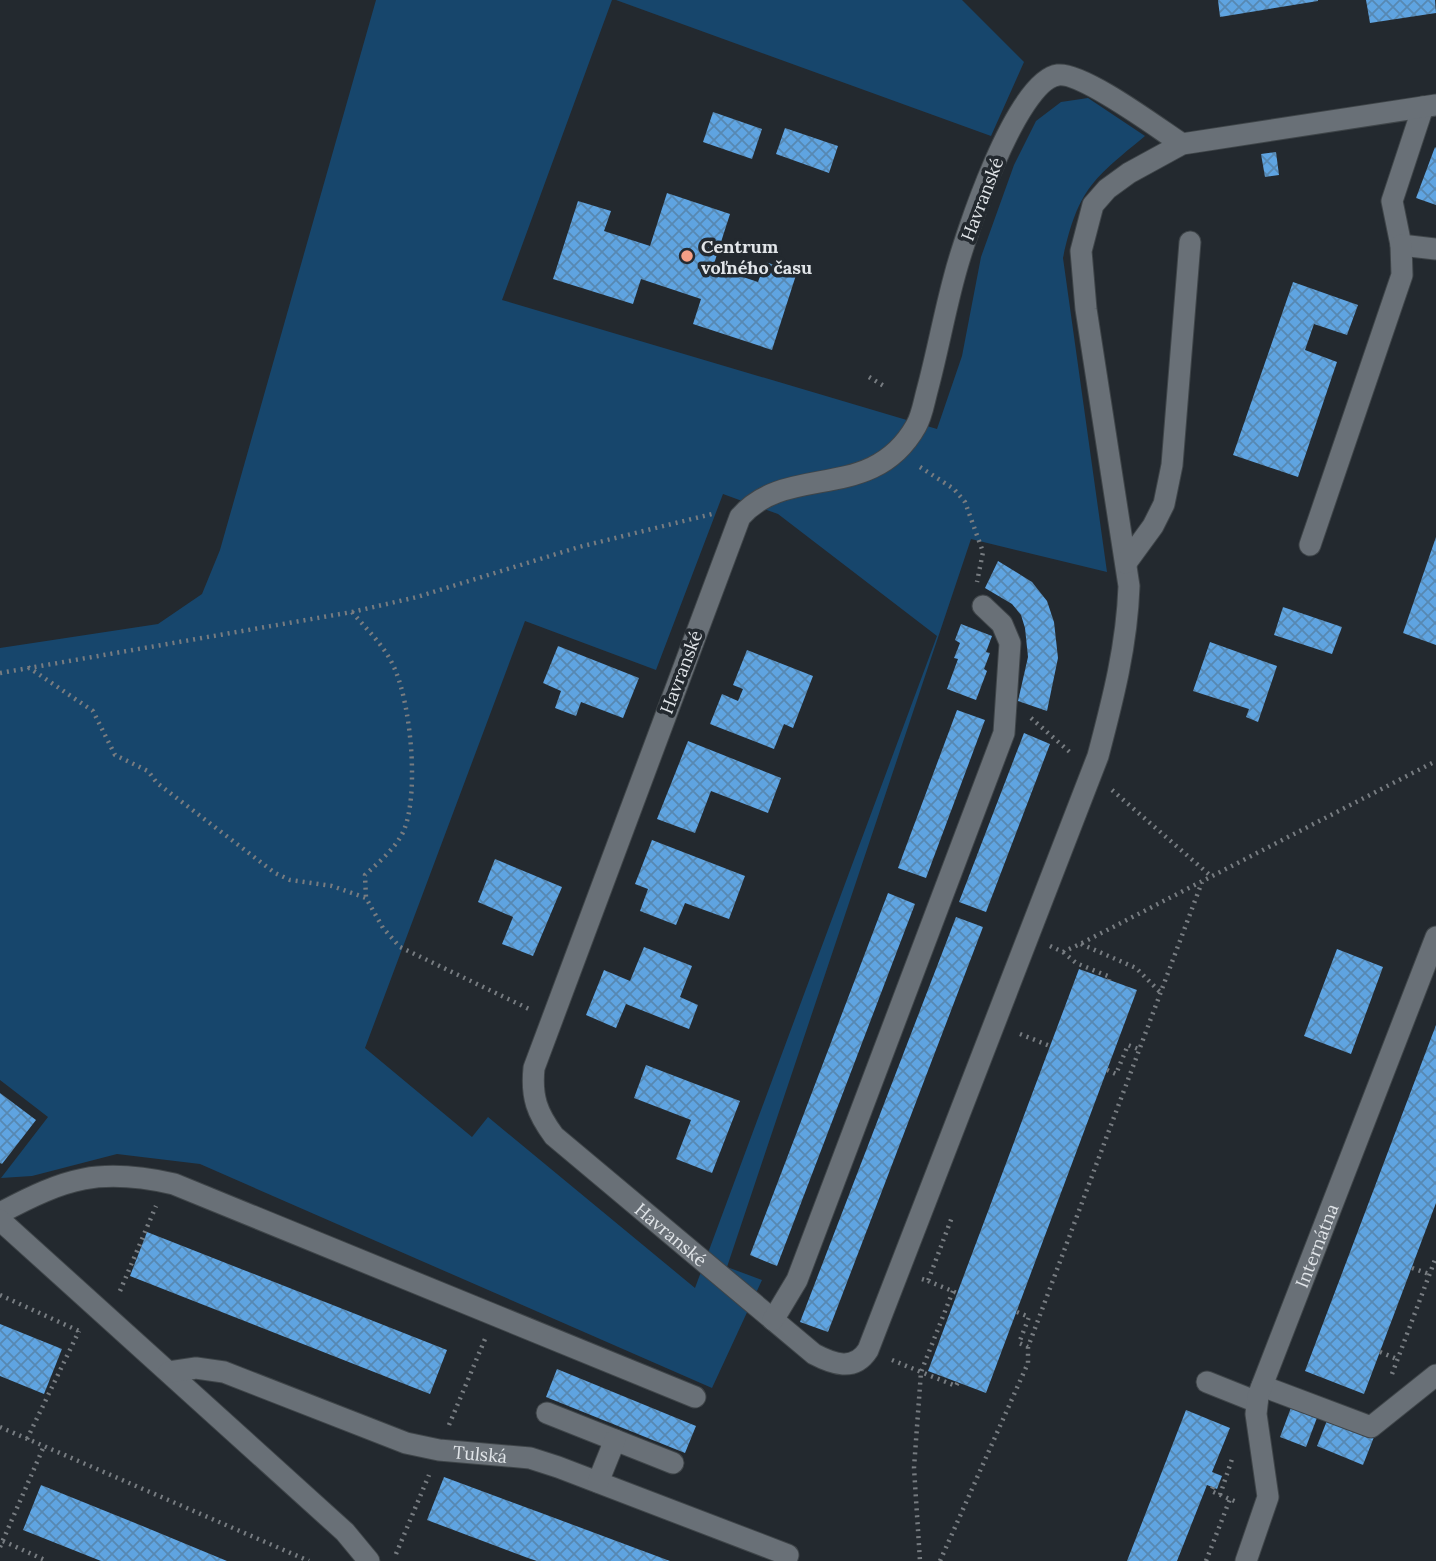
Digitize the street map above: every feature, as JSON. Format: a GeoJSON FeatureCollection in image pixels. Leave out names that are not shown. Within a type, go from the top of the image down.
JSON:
{"type":"FeatureCollection","features":[{"type":"Feature","properties":{"kind":"street","name":"Havranské"},"geometry":{"type":"LineString","coordinates":[[868,1350],[859,1362],[845,1365],[829,1362],[773,1320],[554,1136],[539,1116],[531,1094],[534,1068],[740,517],[752,504],[769,495],[870,471],[899,451],[918,425],[954,276],[969,231],[1016,117],[1040,84],[1058,75],[1085,82],[1182,144]]}},
{"type":"Feature","properties":{"kind":"street"},"geometry":{"type":"LineString","coordinates":[[868,1350],[1091,772],[1119,677],[1128,627],[1129,586],[1086,309],[1081,251],[1093,205],[1107,189],[1129,173],[1182,144],[1430,106]]}},
{"type":"Feature","properties":{"kind":"street"},"geometry":{"type":"LineString","coordinates":[[1310,545],[1402,275],[1401,245],[1392,201],[1430,106]]}},
{"type":"Feature","properties":{"kind":"street"},"geometry":{"type":"LineString","coordinates":[[1126,563],[1158,515],[1172,465],[1190,242]]}},
{"type":"Feature","properties":{"kind":"street"},"geometry":{"type":"LineString","coordinates":[[1401,245],[1436,249]]}},
{"type":"Feature","properties":{"kind":"street"},"geometry":{"type":"LineString","coordinates":[[773,1320],[797,1280],[1004,733],[1010,643],[1002,624],[983,606]]}},
{"type":"Feature","properties":{"kind":"street","name":"Internátna"},"geometry":{"type":"LineString","coordinates":[[1246,1561],[1268,1497],[1256,1414],[1260,1394],[1436,937]]}},
{"type":"Feature","properties":{"kind":"street"},"geometry":{"type":"LineString","coordinates":[[0,1213],[48,1188],[82,1178],[113,1174],[146,1177],[174,1184],[695,1397]]}},
{"type":"Feature","properties":{"kind":"street"},"geometry":{"type":"LineString","coordinates":[[0,1220],[345,1532],[369,1561]]}},
{"type":"Feature","properties":{"kind":"street","name":"Tulská"},"geometry":{"type":"LineString","coordinates":[[169,1372],[196,1368],[224,1372],[406,1443],[439,1450],[530,1458],[598,1482],[787,1558]]}},
{"type":"Feature","properties":{"kind":"street"},"geometry":{"type":"LineString","coordinates":[[1207,1381],[1371,1427],[1436,1375]]}},
{"type":"Feature","properties":{"kind":"street"},"geometry":{"type":"LineString","coordinates":[[547,1413],[673,1463]]}},
{"type":"Feature","properties":{"kind":"street"},"geometry":{"type":"LineString","coordinates":[[598,1482],[615,1440]]}},
{"type":"Feature","properties":{"kind":"path"},"geometry":{"type":"LineString","coordinates":[[869,377],[884,386]]}},
{"type":"Feature","properties":{"kind":"path"},"geometry":{"type":"LineString","coordinates":[[899,451],[954,489],[965,502],[983,552],[977,586],[983,606]]}},
{"type":"Feature","properties":{"kind":"path"},"geometry":{"type":"LineString","coordinates":[[0,673],[352,612],[417,597],[579,547],[752,504]]}},
{"type":"Feature","properties":{"kind":"path"},"geometry":{"type":"LineString","coordinates":[[352,612],[381,644],[396,670],[410,724],[411,747],[405,824],[394,845],[365,874],[366,898],[383,929],[400,947],[533,1011]]}},
{"type":"Feature","properties":{"kind":"path"},"geometry":{"type":"LineString","coordinates":[[29,667],[93,711],[115,754],[148,771],[157,783],[275,873],[290,880],[332,886],[366,898]]}},
{"type":"Feature","properties":{"kind":"path"},"geometry":{"type":"LineString","coordinates":[[1006,702],[1035,721],[1212,877]]}},
{"type":"Feature","properties":{"kind":"path"},"geometry":{"type":"LineString","coordinates":[[1063,952],[1436,761]]}},
{"type":"Feature","properties":{"kind":"path"},"geometry":{"type":"LineString","coordinates":[[940,1561],[1028,1363],[1028,1347],[1202,882]]}},
{"type":"Feature","properties":{"kind":"path"},"geometry":{"type":"LineString","coordinates":[[1028,937],[1063,952],[1076,963],[1110,977],[1109,980]]}},
{"type":"Feature","properties":{"kind":"path"},"geometry":{"type":"LineString","coordinates":[[1080,944],[1136,968],[1162,994]]}},
{"type":"Feature","properties":{"kind":"path"},"geometry":{"type":"LineString","coordinates":[[1020,1034],[1050,1045]]}},
{"type":"Feature","properties":{"kind":"path"},"geometry":{"type":"LineString","coordinates":[[1107,1070],[1116,1074],[1128,1045],[1141,1050]]}},
{"type":"Feature","properties":{"kind":"path"},"geometry":{"type":"LineString","coordinates":[[109,1318],[156,1206]]}},
{"type":"Feature","properties":{"kind":"path"},"geometry":{"type":"LineString","coordinates":[[1389,1381],[1436,1257]]}},
{"type":"Feature","properties":{"kind":"path"},"geometry":{"type":"LineString","coordinates":[[1412,1268],[1429,1274]]}},
{"type":"Feature","properties":{"kind":"path"},"geometry":{"type":"LineString","coordinates":[[920,1561],[914,1468],[921,1373],[955,1292],[928,1281]]}},
{"type":"Feature","properties":{"kind":"path"},"geometry":{"type":"LineString","coordinates":[[0,1295],[91,1336]]}},
{"type":"Feature","properties":{"kind":"path"},"geometry":{"type":"LineString","coordinates":[[1017,1312],[1029,1317],[1019,1343],[1028,1347]]}},
{"type":"Feature","properties":{"kind":"path"},"geometry":{"type":"LineString","coordinates":[[27,1439],[79,1331]]}},
{"type":"Feature","properties":{"kind":"path"},"geometry":{"type":"LineString","coordinates":[[868,1350],[957,1387],[958,1382]]}},
{"type":"Feature","properties":{"kind":"path"},"geometry":{"type":"LineString","coordinates":[[1380,1352],[1397,1359]]}},
{"type":"Feature","properties":{"kind":"path"},"geometry":{"type":"LineString","coordinates":[[452,1418],[475,1363]]}},
{"type":"Feature","properties":{"kind":"path"},"geometry":{"type":"LineString","coordinates":[[0,1427],[309,1561]]}},
{"type":"Feature","properties":{"kind":"path"},"geometry":{"type":"LineString","coordinates":[[0,1547],[44,1446]]}},
{"type":"Feature","properties":{"kind":"path"},"geometry":{"type":"LineString","coordinates":[[1206,1561],[1230,1499]]}},
{"type":"Feature","properties":{"kind":"path"},"geometry":{"type":"LineString","coordinates":[[393,1561],[418,1501]]}},
{"type":"Feature","properties":{"kind":"path"},"geometry":{"type":"LineString","coordinates":[[3,1541],[47,1561]]}},
{"type":"Feature","properties":{"kind":"shaded area"},"geometry":{"type":"Polygon","coordinates":[[[376,0],[612,0],[502,300],[937,429],[962,356],[981,257],[1014,165],[1036,121],[1061,102],[1088,98],[1145,136],[1090,187],[1075,216],[1063,258],[1107,572],[971,539],[727,1267],[762,1280],[712,1388],[200,1164],[117,1154],[32,1176],[1,1178],[48,1117],[0,1080],[0,648],[158,624],[202,594],[220,550],[376,0]],[[723,494],[656,670],[525,621],[365,1048],[472,1137],[488,1117],[695,1288],[937,636],[778,514],[723,494]]]}},
{"type":"Feature","properties":{"kind":"shaded area"},"geometry":{"type":"Polygon","coordinates":[[[616,0],[962,0],[1024,62],[991,136],[616,0]]]}},
{"type":"Feature","properties":{"kind":"building"},"geometry":{"type":"Polygon","coordinates":[[[1218,0],[1318,0],[1318,1],[1220,17],[1218,0]]]}},
{"type":"Feature","properties":{"kind":"building"},"geometry":{"type":"Polygon","coordinates":[[[1366,0],[1435,0],[1436,13],[1370,23],[1366,0]]]}},
{"type":"Feature","properties":{"kind":"building"},"geometry":{"type":"Polygon","coordinates":[[[713,112],[762,129],[752,159],[703,142],[713,112]]]}},
{"type":"Feature","properties":{"kind":"building"},"geometry":{"type":"Polygon","coordinates":[[[785,128],[838,146],[829,173],[776,154],[785,128]]]}},
{"type":"Feature","properties":{"kind":"building"},"geometry":{"type":"Polygon","coordinates":[[[1436,148],[1436,205],[1416,198],[1436,148]]]}},
{"type":"Feature","properties":{"kind":"building"},"geometry":{"type":"Polygon","coordinates":[[[1276,152],[1279,175],[1265,177],[1261,154],[1276,152]]]}},
{"type":"Feature","properties":{"kind":"building"},"geometry":{"type":"Polygon","coordinates":[[[667,193],[730,214],[713,267],[758,282],[765,262],[797,272],[772,350],[693,324],[701,299],[641,279],[633,304],[553,279],[578,201],[611,211],[604,231],[650,246],[667,193]]]}},
{"type":"Feature","properties":{"kind":"building"},"geometry":{"type":"Polygon","coordinates":[[[1293,282],[1358,305],[1347,335],[1314,324],[1305,350],[1337,362],[1298,477],[1233,455],[1293,282]]]}},
{"type":"Feature","properties":{"kind":"building"},"geometry":{"type":"Polygon","coordinates":[[[1436,537],[1436,645],[1403,633],[1436,537]]]}},
{"type":"Feature","properties":{"kind":"building"},"geometry":{"type":"Polygon","coordinates":[[[998,561],[1032,582],[1047,601],[1054,622],[1058,658],[1047,711],[1018,701],[1028,657],[1025,628],[1021,615],[1012,604],[985,588],[998,561]]]}},
{"type":"Feature","properties":{"kind":"building"},"geometry":{"type":"Polygon","coordinates":[[[1283,607],[1342,627],[1332,654],[1274,635],[1283,607]]]}},
{"type":"Feature","properties":{"kind":"building"},"geometry":{"type":"Polygon","coordinates":[[[961,624],[992,636],[986,652],[990,653],[984,669],[987,671],[976,700],[947,689],[958,659],[954,658],[960,643],[955,640],[961,624]]]}},
{"type":"Feature","properties":{"kind":"building"},"geometry":{"type":"Polygon","coordinates":[[[1210,642],[1277,666],[1258,722],[1246,717],[1249,709],[1193,691],[1210,642]]]}},
{"type":"Feature","properties":{"kind":"building"},"geometry":{"type":"Polygon","coordinates":[[[558,646],[639,678],[623,718],[581,702],[576,716],[555,708],[561,691],[543,683],[558,646]]]}},
{"type":"Feature","properties":{"kind":"building"},"geometry":{"type":"Polygon","coordinates":[[[747,650],[813,676],[793,728],[784,724],[774,749],[710,724],[722,694],[738,701],[743,689],[733,685],[747,650]]]}},
{"type":"Feature","properties":{"kind":"building"},"geometry":{"type":"Polygon","coordinates":[[[957,710],[985,720],[926,878],[898,868],[957,710]]]}},
{"type":"Feature","properties":{"kind":"building"},"geometry":{"type":"Polygon","coordinates":[[[1024,733],[1050,744],[986,912],[959,902],[1024,733]]]}},
{"type":"Feature","properties":{"kind":"building"},"geometry":{"type":"Polygon","coordinates":[[[688,741],[781,778],[768,813],[711,791],[695,833],[657,819],[688,741]]]}},
{"type":"Feature","properties":{"kind":"building"},"geometry":{"type":"Polygon","coordinates":[[[652,840],[745,876],[729,919],[685,903],[676,925],[640,911],[648,889],[635,884],[652,840]]]}},
{"type":"Feature","properties":{"kind":"building"},"geometry":{"type":"Polygon","coordinates":[[[495,859],[562,887],[533,956],[502,944],[513,917],[478,902],[495,859]]]}},
{"type":"Feature","properties":{"kind":"building"},"geometry":{"type":"Polygon","coordinates":[[[888,893],[915,904],[777,1266],[750,1255],[888,893]]]}},
{"type":"Feature","properties":{"kind":"building"},"geometry":{"type":"Polygon","coordinates":[[[956,917],[983,927],[828,1332],[800,1322],[956,917]]]}},
{"type":"Feature","properties":{"kind":"building"},"geometry":{"type":"Polygon","coordinates":[[[644,947],[692,966],[680,997],[698,1005],[689,1029],[626,1004],[616,1028],[586,1015],[604,970],[630,981],[644,947]]]}},
{"type":"Feature","properties":{"kind":"building"},"geometry":{"type":"Polygon","coordinates":[[[1337,949],[1383,967],[1351,1054],[1304,1036],[1337,949]]]}},
{"type":"Feature","properties":{"kind":"building"},"geometry":{"type":"Polygon","coordinates":[[[1079,969],[1137,990],[986,1393],[928,1371],[1079,969]]]}},
{"type":"Feature","properties":{"kind":"building"},"geometry":{"type":"Polygon","coordinates":[[[1436,1025],[1436,1203],[1364,1394],[1305,1371],[1436,1025]]]}},
{"type":"Feature","properties":{"kind":"building"},"geometry":{"type":"Polygon","coordinates":[[[646,1065],[740,1101],[712,1173],[676,1159],[691,1120],[634,1098],[646,1065]]]}},
{"type":"Feature","properties":{"kind":"building"},"geometry":{"type":"Polygon","coordinates":[[[0,1093],[36,1120],[2,1164],[0,1163],[0,1093]]]}},
{"type":"Feature","properties":{"kind":"building"},"geometry":{"type":"Polygon","coordinates":[[[147,1232],[447,1350],[430,1394],[130,1276],[147,1232]]]}},
{"type":"Feature","properties":{"kind":"building"},"geometry":{"type":"Polygon","coordinates":[[[0,1324],[62,1349],[44,1394],[0,1376],[0,1324]]]}},
{"type":"Feature","properties":{"kind":"building"},"geometry":{"type":"Polygon","coordinates":[[[557,1369],[696,1426],[685,1453],[546,1397],[557,1369]]]}},
{"type":"Feature","properties":{"kind":"building"},"geometry":{"type":"Polygon","coordinates":[[[1292,1405],[1318,1415],[1306,1447],[1280,1437],[1292,1405]]]}},
{"type":"Feature","properties":{"kind":"building"},"geometry":{"type":"Polygon","coordinates":[[[1186,1410],[1230,1428],[1212,1472],[1222,1476],[1217,1489],[1207,1485],[1177,1561],[1127,1561],[1186,1410]]]}},
{"type":"Feature","properties":{"kind":"building"},"geometry":{"type":"Polygon","coordinates":[[[1328,1418],[1374,1437],[1363,1465],[1317,1446],[1328,1418]]]}},
{"type":"Feature","properties":{"kind":"building"},"geometry":{"type":"Polygon","coordinates":[[[444,1477],[670,1561],[537,1561],[528,1558],[427,1520],[444,1477]]]}},
{"type":"Feature","properties":{"kind":"building"},"geometry":{"type":"Polygon","coordinates":[[[41,1485],[227,1561],[101,1561],[23,1530],[41,1485]]]}},
{"type":"Feature","properties":{"kind":"place","name":"Centrum voľného času"},"geometry":{"type":"Point","coordinates":[687,256]}}]}
